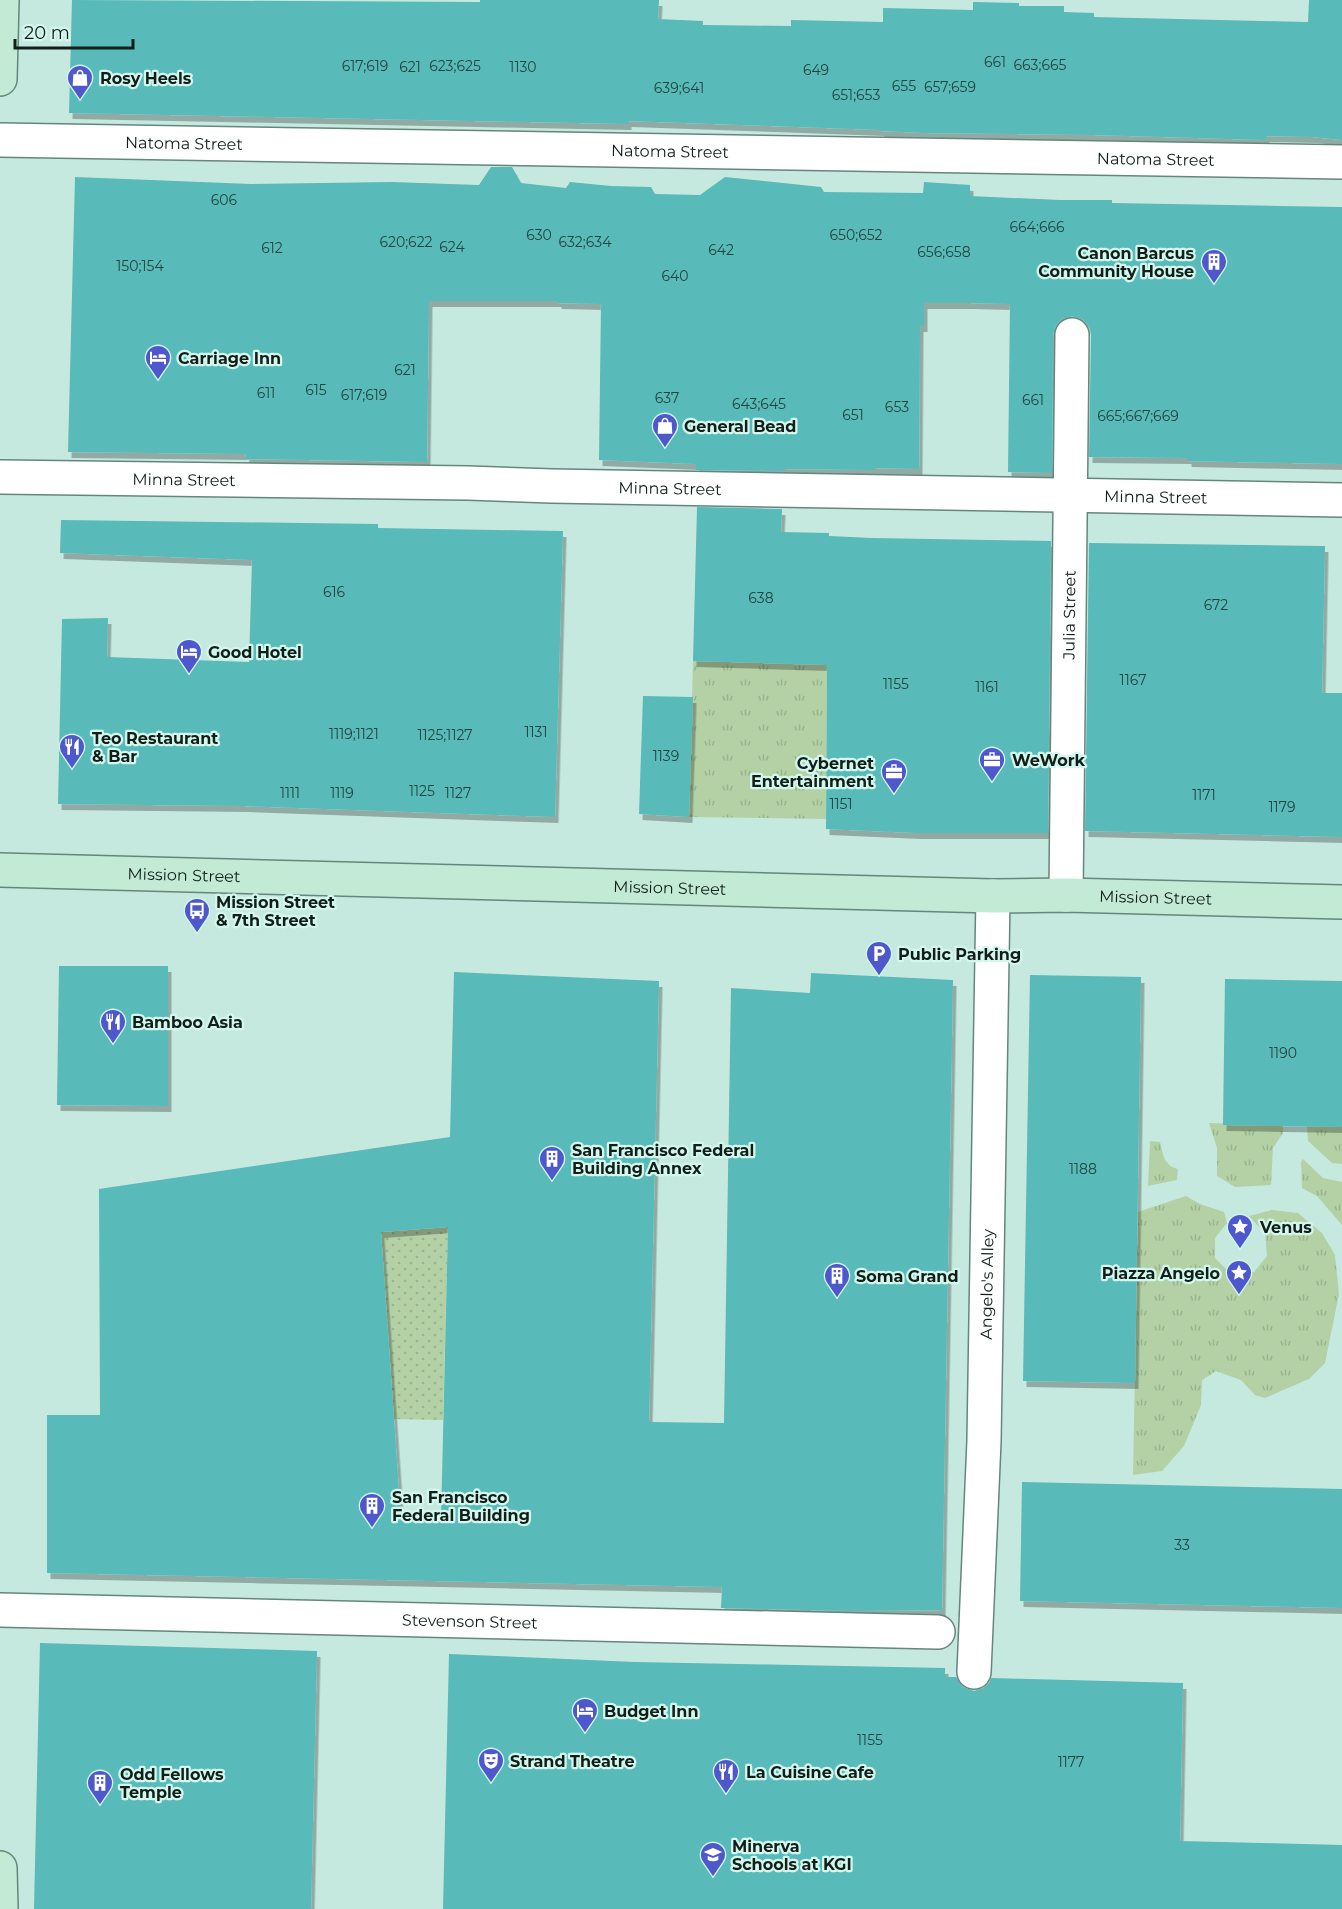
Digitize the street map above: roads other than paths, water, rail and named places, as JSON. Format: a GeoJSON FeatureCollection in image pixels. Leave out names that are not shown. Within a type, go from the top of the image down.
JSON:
{"type":"FeatureCollection","features":[{"type":"Feature","properties":{"kind":"main road"},"geometry":{"type":"LineString","coordinates":[[0,79],[2,0]]}},
{"type":"Feature","properties":{"kind":"main road","name":"Mission Street"},"geometry":{"type":"LineString","coordinates":[[0,870],[993,896],[1066,895],[1342,902]]}},
{"type":"Feature","properties":{"kind":"main road"},"geometry":{"type":"LineString","coordinates":[[0,1868],[2,1873],[1,1909]]}},
{"type":"Feature","properties":{"kind":"street","name":"Natoma Street"},"geometry":{"type":"LineString","coordinates":[[0,140],[1342,162]]}},
{"type":"Feature","properties":{"kind":"street","name":"Julia Street"},"geometry":{"type":"LineString","coordinates":[[1066,895],[1072,335]]}},
{"type":"Feature","properties":{"kind":"street","name":"Minna Street"},"geometry":{"type":"LineString","coordinates":[[0,477],[468,483],[1342,500]]}},
{"type":"Feature","properties":{"kind":"street","name":"Angelo's Alley"},"geometry":{"type":"LineString","coordinates":[[974,1671],[984,1441],[993,896]]}},
{"type":"Feature","properties":{"kind":"street","name":"Stevenson Street"},"geometry":{"type":"LineString","coordinates":[[0,1610],[938,1632]]}},
{"type":"Feature","properties":{"kind":"place","name":"Rosy Heels"},"geometry":{"type":"Point","coordinates":[80,101]}},
{"type":"Feature","properties":{"kind":"place","name":"Canon Barcus Community House"},"geometry":{"type":"Point","coordinates":[1214,285]}},
{"type":"Feature","properties":{"kind":"place","name":"Carriage Inn"},"geometry":{"type":"Point","coordinates":[158,381]}},
{"type":"Feature","properties":{"kind":"place","name":"General Bead"},"geometry":{"type":"Point","coordinates":[665,449]}},
{"type":"Feature","properties":{"kind":"place","name":"Good Hotel"},"geometry":{"type":"Point","coordinates":[189,675]}},
{"type":"Feature","properties":{"kind":"place","name":"Teo Restaurant & Bar"},"geometry":{"type":"Point","coordinates":[72,770]}},
{"type":"Feature","properties":{"kind":"place","name":"WeWork"},"geometry":{"type":"Point","coordinates":[992,783]}},
{"type":"Feature","properties":{"kind":"place","name":"Cybernet Entertainment"},"geometry":{"type":"Point","coordinates":[894,795]}},
{"type":"Feature","properties":{"kind":"place","name":"Mission Street & 7th Street"},"geometry":{"type":"Point","coordinates":[197,934]}},
{"type":"Feature","properties":{"kind":"place","name":"Public Parking"},"geometry":{"type":"Point","coordinates":[879,977]}},
{"type":"Feature","properties":{"kind":"place","name":"Bamboo Asia"},"geometry":{"type":"Point","coordinates":[113,1045]}},
{"type":"Feature","properties":{"kind":"place","name":"San Francisco Federal Building Annex"},"geometry":{"type":"Point","coordinates":[552,1182]}},
{"type":"Feature","properties":{"kind":"place","name":"Venus"},"geometry":{"type":"Point","coordinates":[1240,1250]}},
{"type":"Feature","properties":{"kind":"place","name":"Piazza Angelo"},"geometry":{"type":"Point","coordinates":[1239,1296]}},
{"type":"Feature","properties":{"kind":"place","name":"Soma Grand"},"geometry":{"type":"Point","coordinates":[837,1299]}},
{"type":"Feature","properties":{"kind":"place","name":"San Francisco Federal Building"},"geometry":{"type":"Point","coordinates":[372,1529]}},
{"type":"Feature","properties":{"kind":"place","name":"Budget Inn"},"geometry":{"type":"Point","coordinates":[585,1734]}},
{"type":"Feature","properties":{"kind":"place","name":"Strand Theatre"},"geometry":{"type":"Point","coordinates":[491,1784]}},
{"type":"Feature","properties":{"kind":"place","name":"La Cuisine Cafe"},"geometry":{"type":"Point","coordinates":[726,1795]}},
{"type":"Feature","properties":{"kind":"place","name":"Odd Fellows Temple"},"geometry":{"type":"Point","coordinates":[100,1806]}},
{"type":"Feature","properties":{"kind":"place","name":"Minerva Schools at KGI"},"geometry":{"type":"Point","coordinates":[713,1878]}}]}
